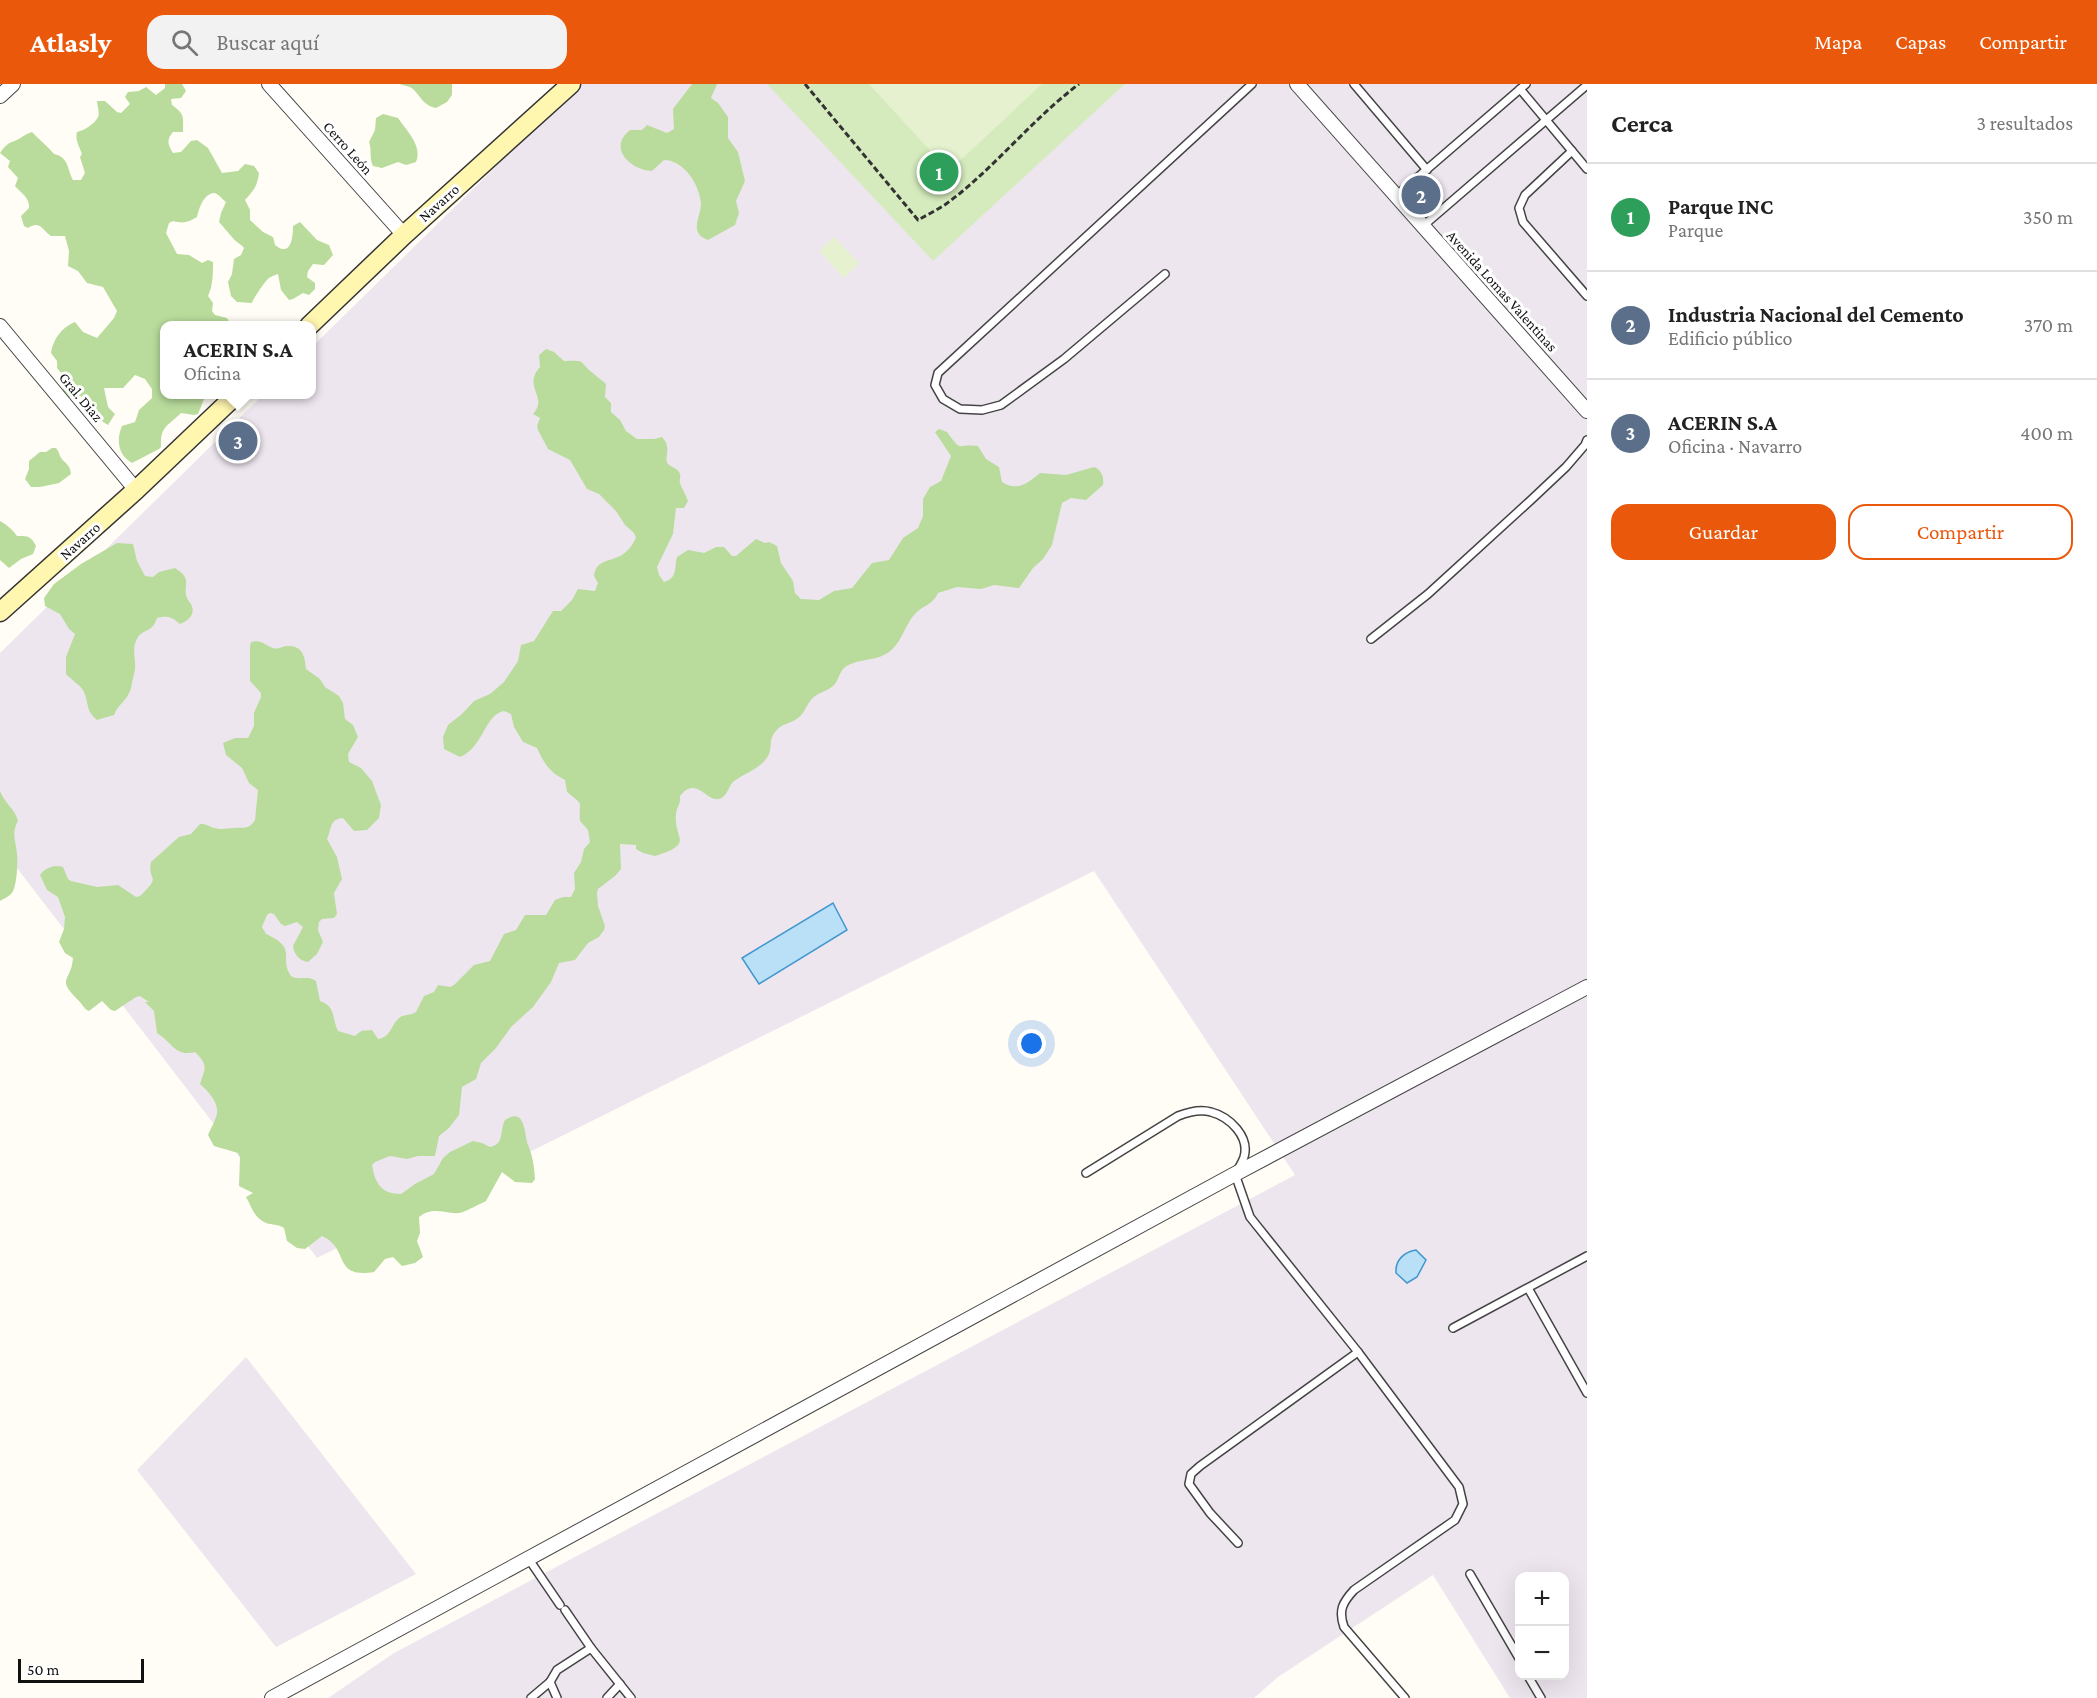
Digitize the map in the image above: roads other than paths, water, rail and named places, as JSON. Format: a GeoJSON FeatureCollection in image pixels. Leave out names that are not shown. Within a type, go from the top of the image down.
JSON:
{"type":"FeatureCollection","features":[{"type":"Feature","properties":{"kind":"street"},"geometry":{"type":"LineString","coordinates":[[0,96],[13,84]]}},
{"type":"Feature","properties":{"kind":"street","name":"Cerro León"},"geometry":{"type":"LineString","coordinates":[[269,84],[404,235]]}},
{"type":"Feature","properties":{"kind":"street","name":"Navarro"},"geometry":{"type":"LineString","coordinates":[[314,321],[404,235],[571,84]]}},
{"type":"Feature","properties":{"kind":"street","name":"Avenida Lomas Valentinas"},"geometry":{"type":"LineString","coordinates":[[1297,84],[1587,411]]}},
{"type":"Feature","properties":{"kind":"street","name":"Gral. Diaz"},"geometry":{"type":"LineString","coordinates":[[0,326],[136,490]]}},
{"type":"Feature","properties":{"kind":"street","name":"Navarro"},"geometry":{"type":"LineString","coordinates":[[0,612],[136,490],[232,399]]}},
{"type":"Feature","properties":{"kind":"street"},"geometry":{"type":"LineString","coordinates":[[272,1698],[1235,1174],[1587,987]]}},
{"type":"Feature","properties":{"kind":"lane"},"geometry":{"type":"LineString","coordinates":[[1165,274],[1064,359],[1001,405],[982,410],[960,409],[943,399],[935,386],[938,373],[1252,84]]}},
{"type":"Feature","properties":{"kind":"lane"},"geometry":{"type":"LineString","coordinates":[[1354,84],[1427,170]]}},
{"type":"Feature","properties":{"kind":"lane"},"geometry":{"type":"LineString","coordinates":[[1422,226],[1587,85]]}},
{"type":"Feature","properties":{"kind":"lane"},"geometry":{"type":"LineString","coordinates":[[1396,196],[1523,87],[1545,120],[1587,169]]}},
{"type":"Feature","properties":{"kind":"lane"},"geometry":{"type":"LineString","coordinates":[[1572,151],[1525,195],[1518,208],[1524,222],[1587,296]]}},
{"type":"Feature","properties":{"kind":"lane"},"geometry":{"type":"LineString","coordinates":[[1371,639],[1428,594],[1531,500],[1566,467],[1587,440]]}},
{"type":"Feature","properties":{"kind":"lane"},"geometry":{"type":"LineString","coordinates":[[1086,1173],[1178,1116],[1210,1111],[1230,1121],[1244,1141],[1245,1156],[1235,1174],[1250,1217],[1358,1352],[1459,1487],[1463,1504],[1455,1520],[1354,1590],[1341,1609],[1344,1627],[1405,1698]]}},
{"type":"Feature","properties":{"kind":"lane"},"geometry":{"type":"LineString","coordinates":[[1453,1328],[1587,1256]]}},
{"type":"Feature","properties":{"kind":"lane"},"geometry":{"type":"LineString","coordinates":[[1528,1288],[1587,1393]]}},
{"type":"Feature","properties":{"kind":"lane"},"geometry":{"type":"LineString","coordinates":[[1238,1543],[1210,1513],[1189,1484],[1191,1474],[1358,1352]]}},
{"type":"Feature","properties":{"kind":"lane"},"geometry":{"type":"LineString","coordinates":[[528,1558],[591,1648],[632,1698]]}},
{"type":"Feature","properties":{"kind":"lane"},"geometry":{"type":"LineString","coordinates":[[1470,1574],[1515,1651]]}},
{"type":"Feature","properties":{"kind":"lane"},"geometry":{"type":"LineString","coordinates":[[531,1698],[550,1682],[557,1670],[591,1648]]}},
{"type":"Feature","properties":{"kind":"lane"},"geometry":{"type":"LineString","coordinates":[[1530,1680],[1541,1698]]}},
{"type":"Feature","properties":{"kind":"lane"},"geometry":{"type":"LineString","coordinates":[[550,1682],[557,1698]]}},
{"type":"Feature","properties":{"kind":"lane"},"geometry":{"type":"LineString","coordinates":[[607,1698],[620,1684]]}},
{"type":"Feature","properties":{"kind":"water"},"geometry":{"type":"Polygon","coordinates":[[[833,903],[847,930],[759,984],[742,958],[833,903]]]}},
{"type":"Feature","properties":{"kind":"water"},"geometry":{"type":"Polygon","coordinates":[[[1416,1250],[1426,1260],[1417,1277],[1407,1283],[1396,1273],[1397,1264],[1404,1255],[1416,1250]]]}},
{"type":"Feature","properties":{"kind":"place","name":"Parque INC"},"geometry":{"type":"Point","coordinates":[939,172]}},
{"type":"Feature","properties":{"kind":"place","name":"Industria Nacional del Cemento"},"geometry":{"type":"Point","coordinates":[1421,195]}},
{"type":"Feature","properties":{"kind":"place","name":"ACERIN S.A"},"geometry":{"type":"Point","coordinates":[238,441]}}]}
